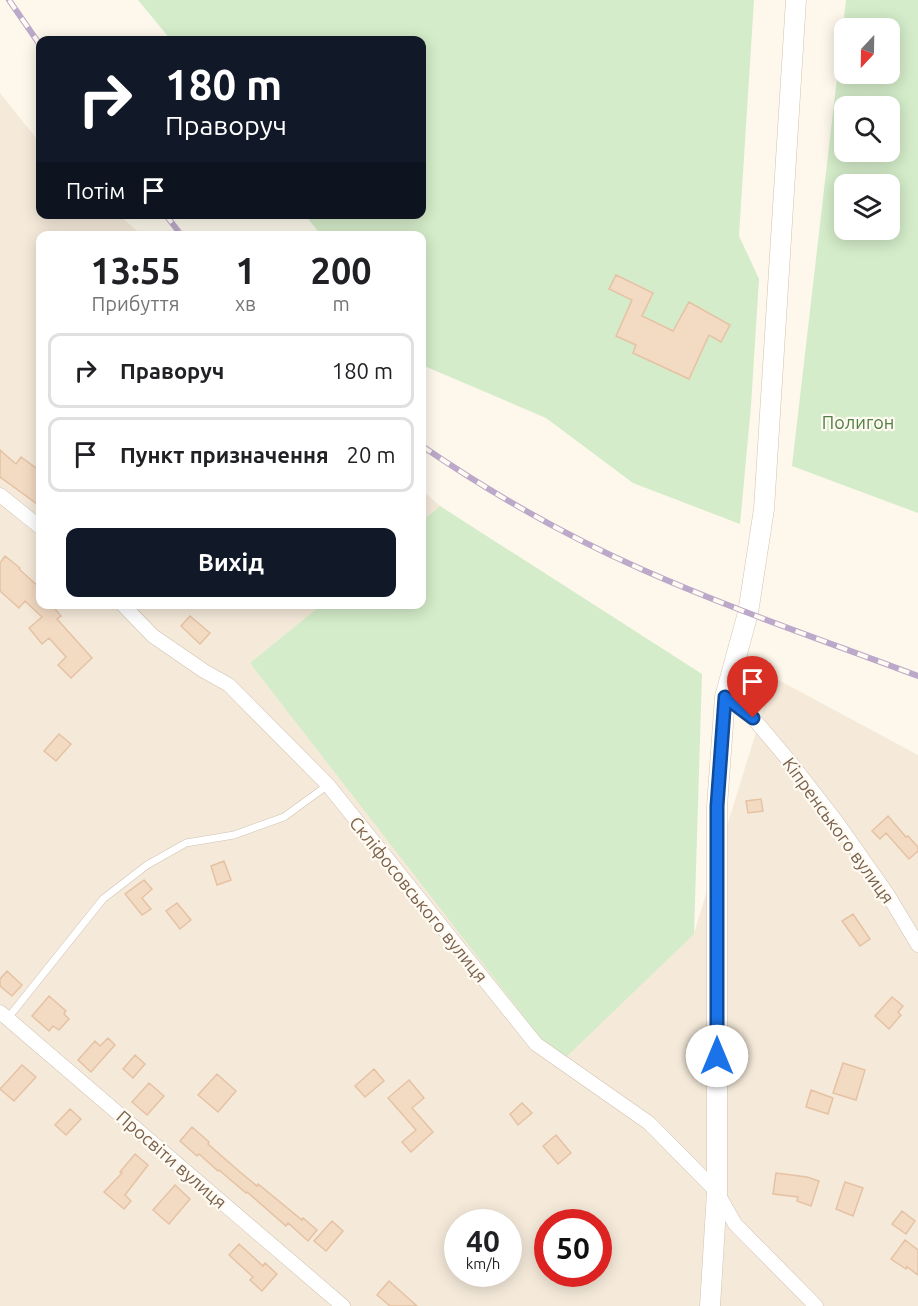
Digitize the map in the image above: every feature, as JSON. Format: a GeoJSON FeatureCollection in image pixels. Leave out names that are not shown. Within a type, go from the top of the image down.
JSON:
{"type":"FeatureCollection","features":[{"type":"Feature","properties":{"kind":"main road"},"geometry":{"type":"LineString","coordinates":[[710,1306],[717,1192],[717,806],[725,697],[748,612],[764,510],[796,0]]}},
{"type":"Feature","properties":{"kind":"street"},"geometry":{"type":"LineString","coordinates":[[0,495],[36,524]]}},
{"type":"Feature","properties":{"kind":"street","name":"Скліфосовського вулиця"},"geometry":{"type":"LineString","coordinates":[[127,609],[153,636],[229,685],[328,785],[536,1044],[649,1124],[717,1192],[735,1224],[816,1306]]}},
{"type":"Feature","properties":{"kind":"street","name":"Кіпренського вулиця"},"geometry":{"type":"LineString","coordinates":[[725,697],[753,718],[791,763],[836,821],[888,895],[918,945]]}},
{"type":"Feature","properties":{"kind":"street","name":"Просвіти вулиця"},"geometry":{"type":"LineString","coordinates":[[4,1015],[343,1306]]}},
{"type":"Feature","properties":{"kind":"lane"},"geometry":{"type":"LineString","coordinates":[[4,1015],[103,899],[147,865],[186,843],[234,835],[284,817],[328,785]]}},
{"type":"Feature","properties":{"kind":"shaded area"},"geometry":{"type":"Polygon","coordinates":[[[0,93],[36,138],[36,219],[124,219],[137,231],[36,231],[36,609],[316,609],[250,663],[694,933],[773,677],[918,755],[918,1306],[0,1306],[0,93]]]}},
{"type":"Feature","properties":{"kind":"shaded area"},"geometry":{"type":"Polygon","coordinates":[[[426,494],[440,506],[426,518],[426,494]]]}},
{"type":"Feature","properties":{"kind":"green space"},"geometry":{"type":"Polygon","coordinates":[[[138,0],[754,0],[739,236],[759,279],[751,406],[740,524],[633,483],[546,418],[426,367],[426,231],[318,231],[308,219],[426,219],[426,36],[168,36],[138,0]]]}},
{"type":"Feature","properties":{"kind":"green space","name":"Полигон"},"geometry":{"type":"Polygon","coordinates":[[[846,0],[918,0],[918,513],[792,466],[834,104],[834,162],[900,162],[900,96],[835,96],[836,84],[900,84],[900,18],[844,18],[846,0]]]}},
{"type":"Feature","properties":{"kind":"green space"},"geometry":{"type":"Polygon","coordinates":[[[440,506],[702,674],[694,934],[560,1063],[250,663],[316,609],[426,609],[426,518],[440,506]]]}},
{"type":"Feature","properties":{"kind":"building"},"geometry":{"type":"Polygon","coordinates":[[[616,275],[653,293],[642,316],[673,331],[689,302],[730,325],[721,342],[709,335],[689,379],[633,353],[636,345],[616,336],[632,300],[609,289],[616,275]]]}},
{"type":"Feature","properties":{"kind":"building"},"geometry":{"type":"Polygon","coordinates":[[[0,450],[16,464],[21,457],[36,468],[36,503],[0,477],[0,450]]]}},
{"type":"Feature","properties":{"kind":"building"},"geometry":{"type":"Polygon","coordinates":[[[5,556],[36,584],[36,609],[55,609],[61,616],[57,619],[92,658],[71,678],[58,665],[66,657],[49,638],[42,644],[29,628],[42,617],[25,601],[19,608],[0,591],[0,563],[5,556]]]}},
{"type":"Feature","properties":{"kind":"building"},"geometry":{"type":"Polygon","coordinates":[[[190,616],[210,633],[200,644],[181,626],[190,616]]]}},
{"type":"Feature","properties":{"kind":"building"},"geometry":{"type":"Polygon","coordinates":[[[59,734],[71,744],[56,761],[44,751],[59,734]]]}},
{"type":"Feature","properties":{"kind":"building"},"geometry":{"type":"Polygon","coordinates":[[[761,799],[763,811],[748,813],[746,801],[761,799]]]}},
{"type":"Feature","properties":{"kind":"building"},"geometry":{"type":"Polygon","coordinates":[[[888,816],[918,847],[918,851],[909,859],[886,833],[880,839],[872,831],[888,816]]]}},
{"type":"Feature","properties":{"kind":"building"},"geometry":{"type":"Polygon","coordinates":[[[224,861],[231,880],[217,885],[211,866],[224,861]]]}},
{"type":"Feature","properties":{"kind":"building"},"geometry":{"type":"Polygon","coordinates":[[[144,880],[152,889],[142,898],[151,909],[142,915],[125,894],[144,880]]]}},
{"type":"Feature","properties":{"kind":"building"},"geometry":{"type":"Polygon","coordinates":[[[177,903],[191,920],[180,929],[166,911],[177,903]]]}},
{"type":"Feature","properties":{"kind":"building"},"geometry":{"type":"Polygon","coordinates":[[[853,914],[870,939],[860,946],[842,921],[853,914]]]}},
{"type":"Feature","properties":{"kind":"building"},"geometry":{"type":"Polygon","coordinates":[[[7,971],[22,985],[12,996],[0,986],[0,979],[7,971]]]}},
{"type":"Feature","properties":{"kind":"building"},"geometry":{"type":"Polygon","coordinates":[[[49,996],[66,1011],[64,1014],[69,1019],[59,1030],[53,1026],[49,1031],[32,1016],[49,996]]]}},
{"type":"Feature","properties":{"kind":"building"},"geometry":{"type":"Polygon","coordinates":[[[892,997],[903,1006],[898,1012],[901,1015],[889,1029],[875,1016],[892,997]]]}},
{"type":"Feature","properties":{"kind":"building"},"geometry":{"type":"Polygon","coordinates":[[[108,1038],[115,1045],[91,1072],[78,1060],[95,1041],[100,1046],[108,1038]]]}},
{"type":"Feature","properties":{"kind":"building"},"geometry":{"type":"Polygon","coordinates":[[[135,1055],[145,1064],[133,1078],[123,1069],[135,1055]]]}},
{"type":"Feature","properties":{"kind":"building"},"geometry":{"type":"Polygon","coordinates":[[[843,1063],[865,1070],[856,1100],[833,1093],[843,1063]]]}},
{"type":"Feature","properties":{"kind":"building"},"geometry":{"type":"Polygon","coordinates":[[[22,1065],[36,1077],[14,1101],[0,1089],[22,1065]]]}},
{"type":"Feature","properties":{"kind":"building"},"geometry":{"type":"Polygon","coordinates":[[[374,1069],[384,1081],[365,1097],[355,1086],[374,1069]]]}},
{"type":"Feature","properties":{"kind":"building"},"geometry":{"type":"Polygon","coordinates":[[[217,1074],[236,1091],[218,1112],[198,1095],[217,1074]]]}},
{"type":"Feature","properties":{"kind":"building"},"geometry":{"type":"Polygon","coordinates":[[[409,1080],[424,1098],[412,1108],[433,1132],[411,1152],[402,1142],[416,1130],[388,1098],[409,1080]]]}},
{"type":"Feature","properties":{"kind":"building"},"geometry":{"type":"Polygon","coordinates":[[[149,1083],[164,1096],[147,1115],[132,1102],[149,1083]]]}},
{"type":"Feature","properties":{"kind":"building"},"geometry":{"type":"Polygon","coordinates":[[[811,1090],[833,1098],[828,1114],[806,1107],[811,1090]]]}},
{"type":"Feature","properties":{"kind":"building"},"geometry":{"type":"Polygon","coordinates":[[[522,1103],[532,1113],[518,1125],[510,1114],[522,1103]]]}},
{"type":"Feature","properties":{"kind":"building"},"geometry":{"type":"Polygon","coordinates":[[[70,1109],[81,1119],[66,1135],[55,1125],[70,1109]]]}},
{"type":"Feature","properties":{"kind":"building"},"geometry":{"type":"Polygon","coordinates":[[[192,1127],[240,1172],[317,1230],[308,1241],[288,1223],[286,1226],[247,1192],[180,1141],[192,1127]]]}},
{"type":"Feature","properties":{"kind":"building"},"geometry":{"type":"Polygon","coordinates":[[[556,1135],[571,1153],[558,1164],[543,1146],[556,1135]]]}},
{"type":"Feature","properties":{"kind":"building"},"geometry":{"type":"Polygon","coordinates":[[[135,1154],[148,1165],[125,1195],[131,1201],[124,1209],[104,1192],[122,1173],[120,1172],[135,1154]]]}},
{"type":"Feature","properties":{"kind":"building"},"geometry":{"type":"Polygon","coordinates":[[[776,1173],[819,1181],[811,1206],[797,1201],[798,1197],[773,1194],[776,1173]]]}},
{"type":"Feature","properties":{"kind":"building"},"geometry":{"type":"Polygon","coordinates":[[[845,1182],[863,1188],[853,1216],[836,1209],[845,1182]]]}},
{"type":"Feature","properties":{"kind":"building"},"geometry":{"type":"Polygon","coordinates":[[[175,1185],[190,1199],[169,1224],[153,1210],[175,1185]]]}},
{"type":"Feature","properties":{"kind":"building"},"geometry":{"type":"Polygon","coordinates":[[[902,1211],[915,1221],[906,1234],[892,1224],[902,1211]]]}},
{"type":"Feature","properties":{"kind":"building"},"geometry":{"type":"Polygon","coordinates":[[[332,1221],[343,1231],[326,1251],[314,1241],[332,1221]]]}},
{"type":"Feature","properties":{"kind":"building"},"geometry":{"type":"Polygon","coordinates":[[[905,1240],[918,1250],[918,1275],[891,1259],[905,1240]]]}},
{"type":"Feature","properties":{"kind":"building"},"geometry":{"type":"Polygon","coordinates":[[[239,1244],[263,1266],[265,1263],[277,1274],[262,1291],[250,1280],[253,1277],[229,1255],[239,1244]]]}},
{"type":"Feature","properties":{"kind":"building"},"geometry":{"type":"Polygon","coordinates":[[[389,1281],[417,1306],[390,1306],[377,1295],[389,1281]]]}},
{"type":"Feature","properties":{"kind":"railway"},"geometry":{"type":"LineString","coordinates":[[9,0],[36,39]]}},
{"type":"Feature","properties":{"kind":"railway"},"geometry":{"type":"LineString","coordinates":[[169,219],[178,231]]}},
{"type":"Feature","properties":{"kind":"railway"},"geometry":{"type":"LineString","coordinates":[[426,449],[528,512],[612,556],[709,598],[918,676]]}},
{"type":"Feature","properties":{"kind":"route"},"geometry":{"type":"LineString","coordinates":[[717,1056],[717,806],[725,697],[753,718]]}}]}
